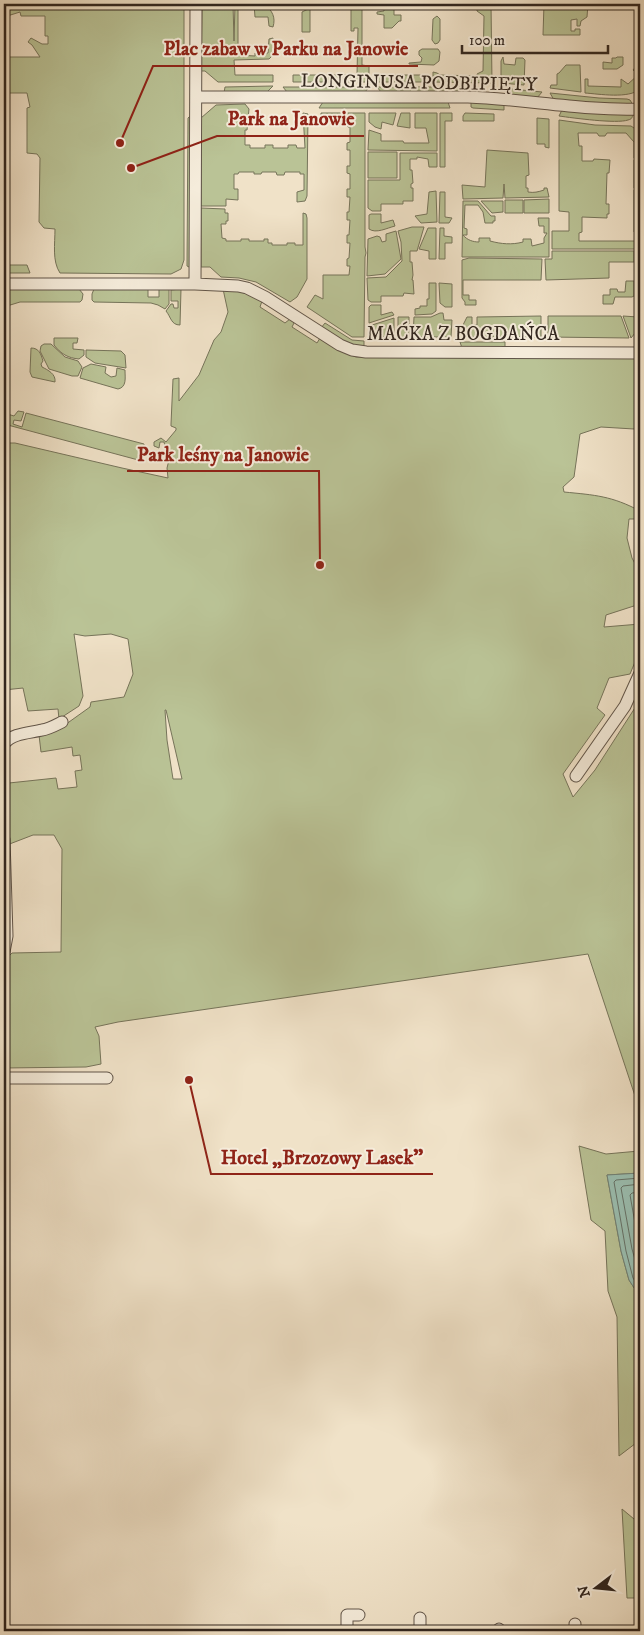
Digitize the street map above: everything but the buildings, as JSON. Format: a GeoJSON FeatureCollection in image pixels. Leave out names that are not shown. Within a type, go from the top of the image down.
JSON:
{"type":"FeatureCollection","features":[{"type":"Feature","properties":{"kind":"street"},"geometry":{"type":"LineString","coordinates":[[196,4],[196,284]]}},
{"type":"Feature","properties":{"kind":"street","name":"LONGINUSA PODBIPIĘTY"},"geometry":{"type":"LineString","coordinates":[[196,97],[508,99],[600,110],[640,109]]}},
{"type":"Feature","properties":{"kind":"street","name":"MAĆKA Z BOGDAŃCA"},"geometry":{"type":"LineString","coordinates":[[4,284],[196,284],[228,285],[247,288],[265,297],[340,345],[368,352],[640,353]]}},
{"type":"Feature","properties":{"kind":"street"},"geometry":{"type":"LineString","coordinates":[[576,776],[625,706],[640,673]]}},
{"type":"Feature","properties":{"kind":"street"},"geometry":{"type":"LineString","coordinates":[[4,744],[14,736],[45,730],[62,722]]}},
{"type":"Feature","properties":{"kind":"street"},"geometry":{"type":"LineString","coordinates":[[4,839],[7,936],[4,952]]}},
{"type":"Feature","properties":{"kind":"street"},"geometry":{"type":"LineString","coordinates":[[4,1078],[107,1078]]}},
{"type":"Feature","properties":{"kind":"street"},"geometry":{"type":"LineString","coordinates":[[347,1631],[347,1615],[359,1615]]}},
{"type":"Feature","properties":{"kind":"street"},"geometry":{"type":"LineString","coordinates":[[420,1618],[420,1631]]}},
{"type":"Feature","properties":{"kind":"shaded area"},"geometry":{"type":"Polygon","coordinates":[[[4,4],[184,4],[184,260],[181,269],[171,274],[60,273],[55,258],[55,229],[44,228],[39,222],[40,158],[37,154],[27,153],[27,108],[30,107],[27,93],[4,93],[4,57],[40,57],[28,42],[31,38],[42,44],[48,44],[48,36],[45,36],[45,16],[21,16],[20,12],[4,17],[4,4]]]}},
{"type":"Feature","properties":{"kind":"shaded area"},"geometry":{"type":"Polygon","coordinates":[[[202,4],[233,4],[234,41],[235,4],[238,4],[238,55],[255,56],[255,53],[268,53],[269,39],[273,38],[274,54],[269,59],[234,60],[235,75],[273,75],[273,82],[218,82],[205,71],[201,71],[202,4]]]}},
{"type":"Feature","properties":{"kind":"shaded area"},"geometry":{"type":"Polygon","coordinates":[[[254,4],[265,4],[270,9],[274,17],[273,27],[269,26],[268,17],[255,17],[254,4]]]}},
{"type":"Feature","properties":{"kind":"shaded area"},"geometry":{"type":"Polygon","coordinates":[[[351,4],[362,4],[362,65],[369,66],[369,82],[293,82],[293,75],[357,75],[358,28],[354,28],[354,31],[351,31],[351,4]]]}},
{"type":"Feature","properties":{"kind":"shaded area"},"geometry":{"type":"Polygon","coordinates":[[[384,4],[394,4],[394,15],[401,15],[401,21],[392,28],[384,28],[384,15],[377,14],[377,12],[384,11],[384,4]]]}},
{"type":"Feature","properties":{"kind":"shaded area"},"geometry":{"type":"Polygon","coordinates":[[[477,4],[491,4],[492,83],[433,82],[433,72],[440,75],[477,76],[477,74],[483,71],[484,16],[477,11],[477,4]]]}},
{"type":"Feature","properties":{"kind":"shaded area"},"geometry":{"type":"Polygon","coordinates":[[[544,4],[588,4],[587,17],[581,21],[580,26],[577,26],[577,19],[571,20],[571,31],[580,29],[580,35],[543,35],[544,4]]]}},
{"type":"Feature","properties":{"kind":"shaded area"},"geometry":{"type":"Polygon","coordinates":[[[310,8],[310,32],[302,32],[302,12],[310,8]]]}},
{"type":"Feature","properties":{"kind":"shaded area"},"geometry":{"type":"Polygon","coordinates":[[[437,16],[440,19],[440,40],[435,44],[432,40],[433,19],[437,16]]]}},
{"type":"Feature","properties":{"kind":"shaded area"},"geometry":{"type":"Polygon","coordinates":[[[422,49],[438,49],[440,52],[439,61],[434,65],[409,64],[421,62],[422,58],[419,55],[419,51],[422,49]]]}},
{"type":"Feature","properties":{"kind":"shaded area"},"geometry":{"type":"Polygon","coordinates":[[[503,57],[504,64],[515,65],[516,58],[523,58],[525,60],[524,85],[501,83],[501,61],[503,57]]]}},
{"type":"Feature","properties":{"kind":"shaded area"},"geometry":{"type":"Polygon","coordinates":[[[623,57],[623,65],[617,69],[603,69],[603,62],[612,63],[612,58],[623,57]]]}},
{"type":"Feature","properties":{"kind":"shaded area"},"geometry":{"type":"Polygon","coordinates":[[[638,57],[640,57],[640,89],[621,95],[585,93],[585,79],[588,79],[588,86],[621,87],[621,79],[628,84],[638,75],[633,70],[638,64],[638,57]]]}},
{"type":"Feature","properties":{"kind":"shaded area"},"geometry":{"type":"Polygon","coordinates":[[[566,65],[580,65],[581,92],[550,88],[551,85],[557,85],[557,74],[566,65]]]}},
{"type":"Feature","properties":{"kind":"shaded area"},"geometry":{"type":"Polygon","coordinates":[[[378,75],[430,75],[430,82],[377,82],[378,75]]]}},
{"type":"Feature","properties":{"kind":"shaded area"},"geometry":{"type":"Polygon","coordinates":[[[273,86],[267,92],[224,93],[225,87],[273,86]]]}},
{"type":"Feature","properties":{"kind":"shaded area"},"geometry":{"type":"Polygon","coordinates":[[[283,87],[369,87],[365,92],[287,92],[283,87]]]}},
{"type":"Feature","properties":{"kind":"shaded area"},"geometry":{"type":"Polygon","coordinates":[[[377,87],[463,87],[465,88],[465,93],[381,92],[377,87]]]}},
{"type":"Feature","properties":{"kind":"shaded area"},"geometry":{"type":"Polygon","coordinates":[[[501,88],[542,92],[537,98],[508,94],[501,88]]]}},
{"type":"Feature","properties":{"kind":"shaded area"},"geometry":{"type":"Polygon","coordinates":[[[550,93],[627,99],[633,105],[554,100],[550,93]]]}},
{"type":"Feature","properties":{"kind":"shaded area"},"geometry":{"type":"Polygon","coordinates":[[[323,102],[448,102],[450,108],[319,108],[323,102]]]}},
{"type":"Feature","properties":{"kind":"shaded area"},"geometry":{"type":"Polygon","coordinates":[[[471,102],[504,104],[504,110],[473,108],[471,107],[471,102]]]}},
{"type":"Feature","properties":{"kind":"shaded area"},"geometry":{"type":"Polygon","coordinates":[[[245,104],[249,109],[247,130],[245,130],[245,145],[250,145],[250,148],[265,148],[265,145],[273,145],[273,148],[288,148],[288,145],[296,145],[297,148],[305,148],[303,113],[308,114],[307,196],[305,201],[297,202],[297,192],[304,190],[304,174],[300,174],[300,172],[285,172],[284,175],[277,175],[276,172],[254,174],[254,172],[239,172],[234,174],[234,189],[238,189],[238,200],[226,199],[226,206],[201,206],[201,118],[216,105],[245,104]]]}},
{"type":"Feature","properties":{"kind":"shaded area"},"geometry":{"type":"Polygon","coordinates":[[[562,110],[633,114],[632,118],[628,120],[605,121],[559,116],[562,110]]]}},
{"type":"Feature","properties":{"kind":"shaded area"},"geometry":{"type":"Polygon","coordinates":[[[321,113],[365,113],[366,253],[364,337],[352,337],[307,307],[315,295],[323,299],[323,275],[349,275],[350,266],[347,266],[350,243],[347,243],[347,235],[349,235],[350,220],[347,220],[347,212],[349,212],[350,197],[347,197],[347,189],[350,189],[350,174],[347,173],[347,166],[350,166],[350,150],[347,150],[347,143],[350,142],[350,127],[348,127],[346,120],[321,121],[321,113]]]}},
{"type":"Feature","properties":{"kind":"shaded area"},"geometry":{"type":"Polygon","coordinates":[[[369,113],[396,113],[393,125],[382,122],[381,129],[369,122],[369,113]]]}},
{"type":"Feature","properties":{"kind":"shaded area"},"geometry":{"type":"Polygon","coordinates":[[[401,113],[410,113],[410,128],[397,126],[401,113]]]}},
{"type":"Feature","properties":{"kind":"shaded area"},"geometry":{"type":"Polygon","coordinates":[[[415,113],[437,113],[437,151],[368,150],[369,130],[381,134],[381,141],[429,143],[426,128],[415,128],[415,113]]]}},
{"type":"Feature","properties":{"kind":"shaded area"},"geometry":{"type":"Polygon","coordinates":[[[440,113],[452,113],[452,121],[445,121],[445,167],[440,167],[440,113]]]}},
{"type":"Feature","properties":{"kind":"shaded area"},"geometry":{"type":"Polygon","coordinates":[[[465,113],[494,114],[494,121],[463,121],[465,113]]]}},
{"type":"Feature","properties":{"kind":"shaded area"},"geometry":{"type":"Polygon","coordinates":[[[190,116],[189,267],[187,266],[188,118],[190,116]]]}},
{"type":"Feature","properties":{"kind":"shaded area"},"geometry":{"type":"Polygon","coordinates":[[[537,118],[549,119],[549,148],[545,147],[545,144],[537,144],[537,118]]]}},
{"type":"Feature","properties":{"kind":"shaded area"},"geometry":{"type":"Polygon","coordinates":[[[559,120],[595,125],[631,126],[640,132],[640,158],[634,158],[634,142],[626,133],[607,133],[605,136],[599,136],[597,133],[578,133],[579,146],[582,146],[582,161],[593,161],[594,159],[610,160],[609,173],[607,173],[606,204],[609,204],[609,214],[607,214],[607,218],[582,217],[582,232],[579,233],[579,241],[640,241],[640,249],[552,249],[552,231],[569,231],[569,212],[559,211],[559,120]]]}},
{"type":"Feature","properties":{"kind":"shaded area"},"geometry":{"type":"Polygon","coordinates":[[[487,150],[528,153],[529,175],[526,176],[526,188],[528,188],[528,192],[536,192],[547,188],[549,197],[505,198],[504,184],[503,198],[463,199],[462,185],[485,187],[487,150]]]}},
{"type":"Feature","properties":{"kind":"shaded area"},"geometry":{"type":"Polygon","coordinates":[[[368,152],[397,152],[397,178],[368,178],[368,152]]]}},
{"type":"Feature","properties":{"kind":"shaded area"},"geometry":{"type":"Polygon","coordinates":[[[400,153],[437,153],[437,167],[429,167],[428,159],[417,157],[417,159],[410,159],[413,201],[403,201],[403,204],[381,204],[381,211],[372,211],[368,208],[368,180],[400,180],[400,153]]]}},
{"type":"Feature","properties":{"kind":"shaded area"},"geometry":{"type":"Polygon","coordinates":[[[634,160],[640,160],[640,188],[634,188],[634,160]]]}},
{"type":"Feature","properties":{"kind":"shaded area"},"geometry":{"type":"Polygon","coordinates":[[[634,190],[640,190],[640,233],[634,232],[634,190]]]}},
{"type":"Feature","properties":{"kind":"shaded area"},"geometry":{"type":"Polygon","coordinates":[[[436,191],[437,222],[421,223],[415,216],[427,214],[429,192],[436,191]]]}},
{"type":"Feature","properties":{"kind":"shaded area"},"geometry":{"type":"Polygon","coordinates":[[[440,192],[445,192],[445,217],[452,218],[449,223],[439,223],[440,192]]]}},
{"type":"Feature","properties":{"kind":"shaded area"},"geometry":{"type":"Polygon","coordinates":[[[549,199],[549,213],[524,213],[524,200],[549,199]]]}},
{"type":"Feature","properties":{"kind":"shaded area"},"geometry":{"type":"Polygon","coordinates":[[[505,200],[523,200],[523,213],[505,213],[505,200]]]}},
{"type":"Feature","properties":{"kind":"shaded area"},"geometry":{"type":"Polygon","coordinates":[[[463,201],[478,201],[491,216],[495,216],[493,223],[485,223],[483,212],[478,205],[465,205],[464,228],[467,229],[467,235],[463,235],[475,242],[479,242],[479,238],[490,238],[490,241],[511,244],[523,242],[523,239],[531,239],[532,246],[544,243],[547,233],[544,233],[544,226],[539,226],[538,218],[549,218],[549,257],[462,257],[463,201]]]}},
{"type":"Feature","properties":{"kind":"shaded area"},"geometry":{"type":"Polygon","coordinates":[[[481,201],[503,201],[503,212],[492,213],[481,201]]]}},
{"type":"Feature","properties":{"kind":"shaded area"},"geometry":{"type":"Polygon","coordinates":[[[201,208],[225,209],[225,213],[228,213],[228,221],[226,221],[226,224],[221,224],[222,238],[226,239],[226,241],[249,239],[249,241],[264,241],[264,239],[268,239],[268,243],[272,243],[272,245],[295,243],[295,245],[303,245],[303,213],[306,214],[307,279],[297,297],[290,302],[256,282],[239,278],[221,277],[210,267],[201,267],[201,208]]]}},
{"type":"Feature","properties":{"kind":"shaded area"},"geometry":{"type":"Polygon","coordinates":[[[381,214],[381,223],[393,220],[395,226],[378,231],[369,229],[369,215],[381,214]]]}},
{"type":"Feature","properties":{"kind":"shaded area"},"geometry":{"type":"Polygon","coordinates":[[[412,227],[424,227],[417,251],[410,251],[414,294],[404,293],[403,296],[381,296],[381,302],[371,302],[368,300],[367,278],[386,277],[402,261],[401,242],[398,231],[412,227]]]}},
{"type":"Feature","properties":{"kind":"shaded area"},"geometry":{"type":"Polygon","coordinates":[[[428,228],[436,228],[436,259],[429,259],[429,251],[419,249],[428,228]]]}},
{"type":"Feature","properties":{"kind":"shaded area"},"geometry":{"type":"Polygon","coordinates":[[[440,228],[444,228],[444,236],[452,237],[452,243],[445,243],[445,259],[439,259],[440,228]]]}},
{"type":"Feature","properties":{"kind":"shaded area"},"geometry":{"type":"Polygon","coordinates":[[[396,231],[401,259],[385,274],[367,276],[368,239],[377,236],[380,237],[382,242],[386,241],[386,234],[396,231]]]}},
{"type":"Feature","properties":{"kind":"shaded area"},"geometry":{"type":"Polygon","coordinates":[[[552,251],[634,251],[634,262],[609,262],[609,278],[546,280],[545,259],[552,259],[552,251]]]}},
{"type":"Feature","properties":{"kind":"shaded area"},"geometry":{"type":"Polygon","coordinates":[[[469,258],[542,259],[541,280],[463,280],[463,295],[469,295],[469,300],[476,300],[476,305],[465,305],[462,298],[462,260],[469,258]]]}},
{"type":"Feature","properties":{"kind":"shaded area"},"geometry":{"type":"Polygon","coordinates":[[[4,260],[10,265],[27,265],[30,273],[4,273],[4,260]]]}},
{"type":"Feature","properties":{"kind":"shaded area"},"geometry":{"type":"Polygon","coordinates":[[[626,281],[634,281],[634,296],[615,297],[613,304],[603,304],[603,295],[610,295],[610,289],[625,292],[626,281]]]}},
{"type":"Feature","properties":{"kind":"shaded area"},"geometry":{"type":"Polygon","coordinates":[[[429,283],[436,283],[436,311],[432,314],[415,315],[415,309],[420,308],[420,306],[427,306],[429,283]]]}},
{"type":"Feature","properties":{"kind":"shaded area"},"geometry":{"type":"Polygon","coordinates":[[[439,283],[452,284],[452,307],[445,307],[440,303],[439,283]]]}},
{"type":"Feature","properties":{"kind":"shaded area"},"geometry":{"type":"Polygon","coordinates":[[[4,289],[79,289],[83,294],[80,302],[20,302],[7,306],[4,289]]]}},
{"type":"Feature","properties":{"kind":"shaded area"},"geometry":{"type":"Polygon","coordinates":[[[94,289],[148,289],[148,297],[159,297],[159,289],[169,289],[169,304],[165,309],[151,303],[94,302],[92,294],[94,289]]]}},
{"type":"Feature","properties":{"kind":"shaded area"},"geometry":{"type":"Polygon","coordinates":[[[181,289],[180,325],[177,325],[166,311],[171,304],[173,304],[174,308],[178,308],[178,301],[171,301],[171,290],[181,289]]]}},
{"type":"Feature","properties":{"kind":"shaded area"},"geometry":{"type":"Polygon","coordinates":[[[223,289],[240,291],[262,301],[260,307],[285,323],[290,319],[294,323],[292,327],[317,343],[320,338],[356,357],[630,357],[640,360],[640,420],[634,429],[601,427],[580,434],[574,477],[563,487],[564,492],[603,497],[621,502],[640,511],[640,519],[629,519],[627,538],[632,558],[640,573],[640,604],[606,615],[604,627],[640,624],[640,650],[630,674],[609,678],[597,708],[605,715],[563,774],[573,797],[595,770],[640,700],[640,1111],[588,954],[118,1022],[95,1027],[99,1036],[101,1064],[86,1067],[4,1068],[4,961],[12,953],[61,952],[62,849],[54,835],[33,835],[7,845],[6,789],[9,783],[56,778],[58,789],[77,787],[75,771],[82,770],[80,755],[73,756],[72,747],[41,752],[39,735],[62,727],[90,707],[91,702],[124,697],[133,674],[128,639],[111,634],[85,636],[74,634],[83,696],[79,706],[59,719],[58,709],[28,711],[23,688],[4,690],[4,443],[15,443],[168,478],[167,468],[171,452],[166,450],[164,442],[160,442],[159,448],[154,446],[154,442],[161,438],[166,442],[176,430],[176,428],[171,426],[173,379],[179,378],[179,401],[199,375],[214,340],[221,332],[228,312],[223,289]],[[166,710],[167,740],[173,779],[182,779],[166,710]]]}},
{"type":"Feature","properties":{"kind":"shaded area"},"geometry":{"type":"Polygon","coordinates":[[[371,305],[381,305],[381,315],[392,312],[394,315],[369,323],[369,307],[371,305]]]}},
{"type":"Feature","properties":{"kind":"shaded area"},"geometry":{"type":"Polygon","coordinates":[[[443,313],[444,320],[452,320],[451,337],[413,337],[414,317],[431,317],[443,313]]]}},
{"type":"Feature","properties":{"kind":"shaded area"},"geometry":{"type":"Polygon","coordinates":[[[638,314],[640,314],[640,327],[631,338],[623,316],[638,317],[638,314]]]}},
{"type":"Feature","properties":{"kind":"shaded area"},"geometry":{"type":"Polygon","coordinates":[[[541,316],[541,337],[463,337],[463,325],[467,317],[472,317],[472,325],[477,325],[477,317],[541,316]]]}},
{"type":"Feature","properties":{"kind":"shaded area"},"geometry":{"type":"Polygon","coordinates":[[[548,316],[621,316],[629,338],[548,337],[548,316]]]}},
{"type":"Feature","properties":{"kind":"shaded area"},"geometry":{"type":"Polygon","coordinates":[[[398,317],[409,317],[409,338],[398,338],[398,317]]]}},
{"type":"Feature","properties":{"kind":"shaded area"},"geometry":{"type":"Polygon","coordinates":[[[394,318],[394,337],[369,337],[369,326],[394,318]]]}},
{"type":"Feature","properties":{"kind":"shaded area"},"geometry":{"type":"Polygon","coordinates":[[[325,323],[352,340],[364,341],[364,347],[343,342],[321,328],[325,323]]]}},
{"type":"Feature","properties":{"kind":"shaded area"},"geometry":{"type":"Polygon","coordinates":[[[54,338],[78,338],[77,343],[73,343],[73,349],[84,350],[84,355],[79,359],[65,355],[54,345],[54,338]]]}},
{"type":"Feature","properties":{"kind":"shaded area"},"geometry":{"type":"Polygon","coordinates":[[[460,342],[505,342],[505,347],[462,348],[460,342]]]}},
{"type":"Feature","properties":{"kind":"shaded area"},"geometry":{"type":"Polygon","coordinates":[[[51,344],[65,357],[78,361],[82,367],[78,376],[49,369],[40,351],[41,346],[51,344]]]}},
{"type":"Feature","properties":{"kind":"shaded area"},"geometry":{"type":"Polygon","coordinates":[[[31,348],[39,352],[43,361],[42,367],[53,375],[55,382],[32,377],[30,372],[31,348]]]}},
{"type":"Feature","properties":{"kind":"shaded area"},"geometry":{"type":"Polygon","coordinates":[[[86,350],[121,351],[125,355],[126,368],[95,363],[86,357],[86,350]]]}},
{"type":"Feature","properties":{"kind":"shaded area"},"geometry":{"type":"Polygon","coordinates":[[[91,364],[106,367],[105,373],[111,377],[116,376],[117,368],[125,370],[123,386],[118,389],[80,378],[83,368],[91,364]]]}},
{"type":"Feature","properties":{"kind":"shaded area"},"geometry":{"type":"Polygon","coordinates":[[[18,411],[24,412],[21,421],[14,420],[13,424],[22,427],[26,413],[144,444],[145,453],[142,461],[4,424],[4,413],[14,416],[18,411]]]}},
{"type":"Feature","properties":{"kind":"shaded area"},"geometry":{"type":"Polygon","coordinates":[[[579,1146],[606,1154],[639,1151],[640,1153],[640,1173],[607,1175],[621,1251],[629,1280],[640,1297],[640,1440],[619,1456],[617,1317],[608,1291],[605,1231],[591,1220],[579,1146]]]}},
{"type":"Feature","properties":{"kind":"shaded area"},"geometry":{"type":"Polygon","coordinates":[[[622,1509],[640,1524],[640,1598],[627,1598],[622,1509]]]}},
{"type":"Feature","properties":{"kind":"water"},"geometry":{"type":"Polygon","coordinates":[[[640,1173],[640,1297],[629,1280],[621,1251],[607,1175],[640,1173]]]}},
{"type":"Feature","properties":{"kind":"place","name":"Plac zabaw w Parku na Janowie"},"geometry":{"type":"Point","coordinates":[120,143]}},
{"type":"Feature","properties":{"kind":"place","name":"Park na Janowie"},"geometry":{"type":"Point","coordinates":[131,168]}},
{"type":"Feature","properties":{"kind":"place","name":"Park leśny na Janowie"},"geometry":{"type":"Point","coordinates":[320,565]}},
{"type":"Feature","properties":{"kind":"place","name":"Hotel „Brzozowy Lasek”"},"geometry":{"type":"Point","coordinates":[189,1080]}}]}
